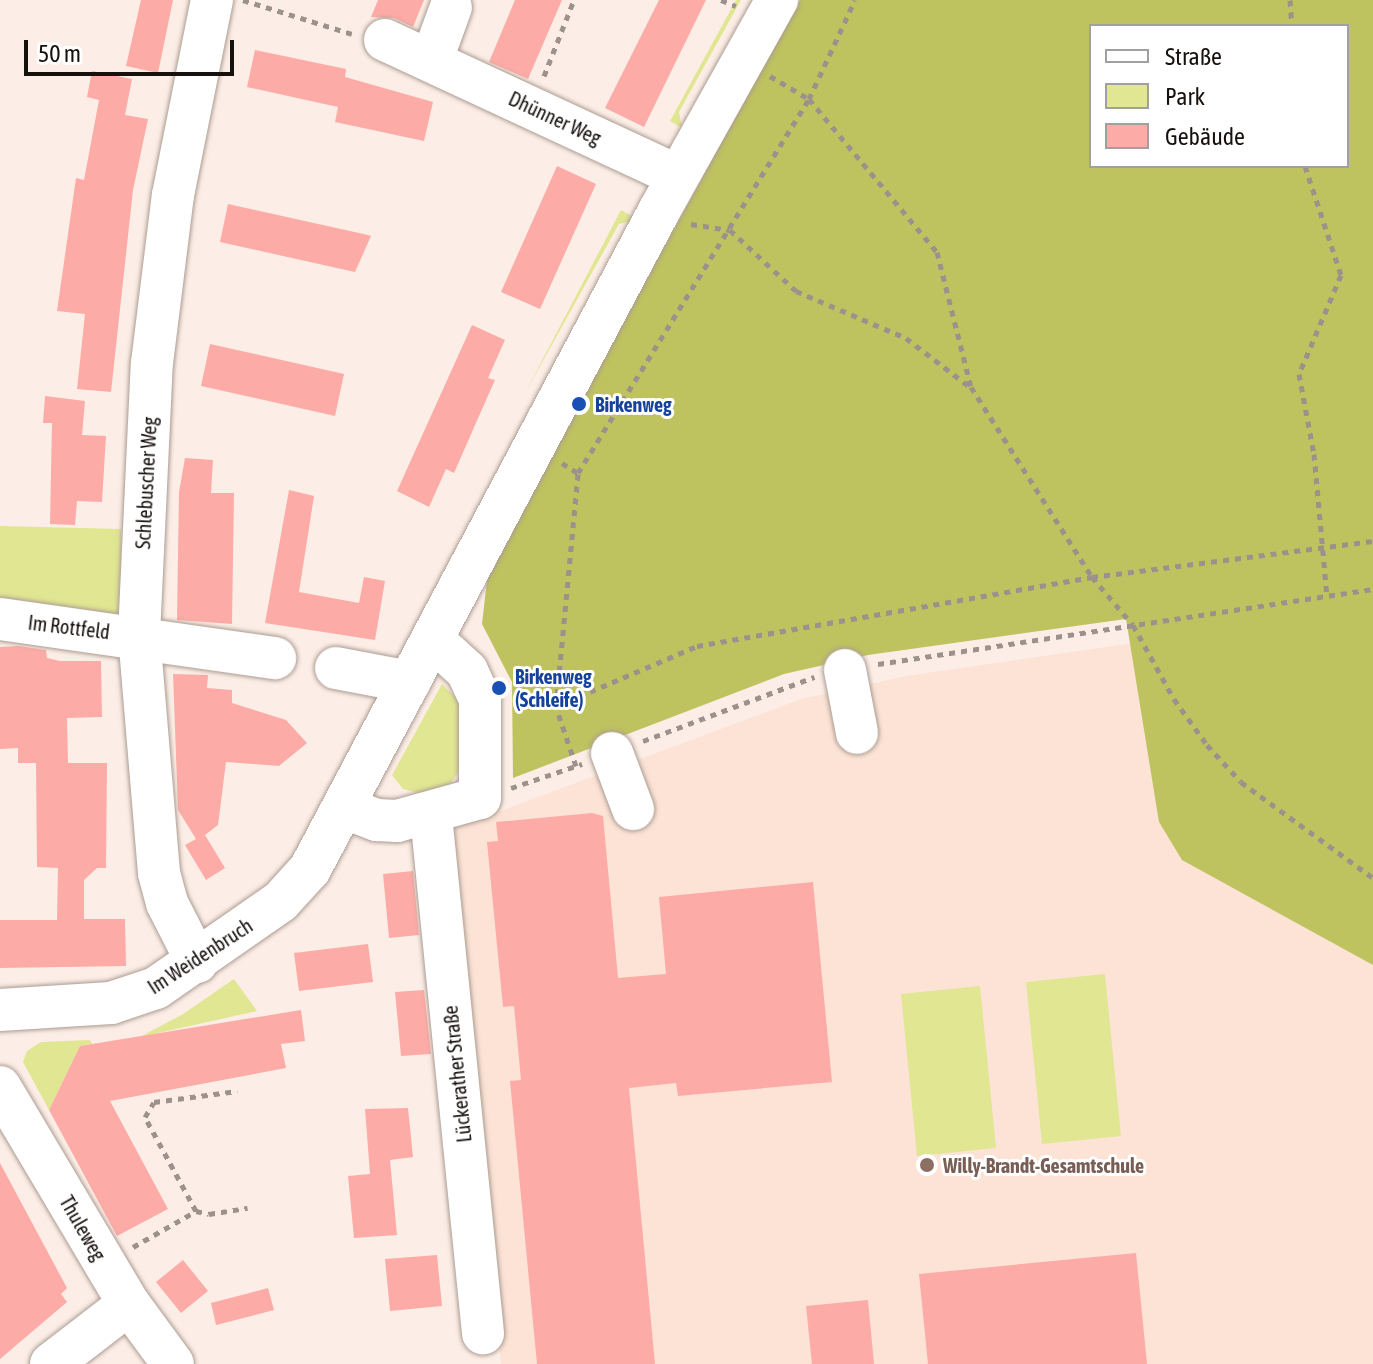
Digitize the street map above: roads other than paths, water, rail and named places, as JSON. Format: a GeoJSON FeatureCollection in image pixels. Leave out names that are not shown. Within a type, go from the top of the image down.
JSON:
{"type":"FeatureCollection","features":[{"type":"Feature","properties":{"kind":"street","name":"Schlebuscher Weg"},"geometry":{"type":"LineString","coordinates":[[197,962],[167,903],[159,873],[139,635],[152,363],[173,195],[212,0]]}},
{"type":"Feature","properties":{"kind":"street"},"geometry":{"type":"LineString","coordinates":[[432,639],[467,671],[480,699],[480,798],[431,815],[377,820],[345,808],[432,639],[669,194],[777,0]]}},
{"type":"Feature","properties":{"kind":"street"},"geometry":{"type":"LineString","coordinates":[[432,59],[451,7]]}},
{"type":"Feature","properties":{"kind":"street","name":"Dhünner Weg"},"geometry":{"type":"LineString","coordinates":[[385,40],[532,107],[669,194]]}},
{"type":"Feature","properties":{"kind":"street","name":"Im Rottfeld"},"geometry":{"type":"LineString","coordinates":[[0,619],[139,635],[275,658]]}},
{"type":"Feature","properties":{"kind":"street"},"geometry":{"type":"LineString","coordinates":[[336,668],[410,682]]}},
{"type":"Feature","properties":{"kind":"street"},"geometry":{"type":"LineString","coordinates":[[845,670],[857,733]]}},
{"type":"Feature","properties":{"kind":"street"},"geometry":{"type":"LineString","coordinates":[[594,759],[633,809]]}},
{"type":"Feature","properties":{"kind":"street","name":"Im Weidenbruch"},"geometry":{"type":"LineString","coordinates":[[0,1010],[133,998],[197,962],[298,884],[345,808]]}},
{"type":"Feature","properties":{"kind":"street","name":"Lückerather Straße"},"geometry":{"type":"LineString","coordinates":[[431,815],[483,1333]]}},
{"type":"Feature","properties":{"kind":"street","name":"Thuleweg"},"geometry":{"type":"LineString","coordinates":[[0,1087],[104,1264],[173,1364]]}},
{"type":"Feature","properties":{"kind":"street"},"geometry":{"type":"LineString","coordinates":[[51,1364],[129,1304]]}},
{"type":"Feature","properties":{"kind":"place","name":"Birkenweg"},"geometry":{"type":"Point","coordinates":[579,404]}},
{"type":"Feature","properties":{"kind":"place","name":"Birkenweg (Schleife)"},"geometry":{"type":"Point","coordinates":[499,688]}},
{"type":"Feature","properties":{"kind":"place","name":"Willy-Brandt-Gesamtschule"},"geometry":{"type":"Point","coordinates":[927,1165]}}]}
